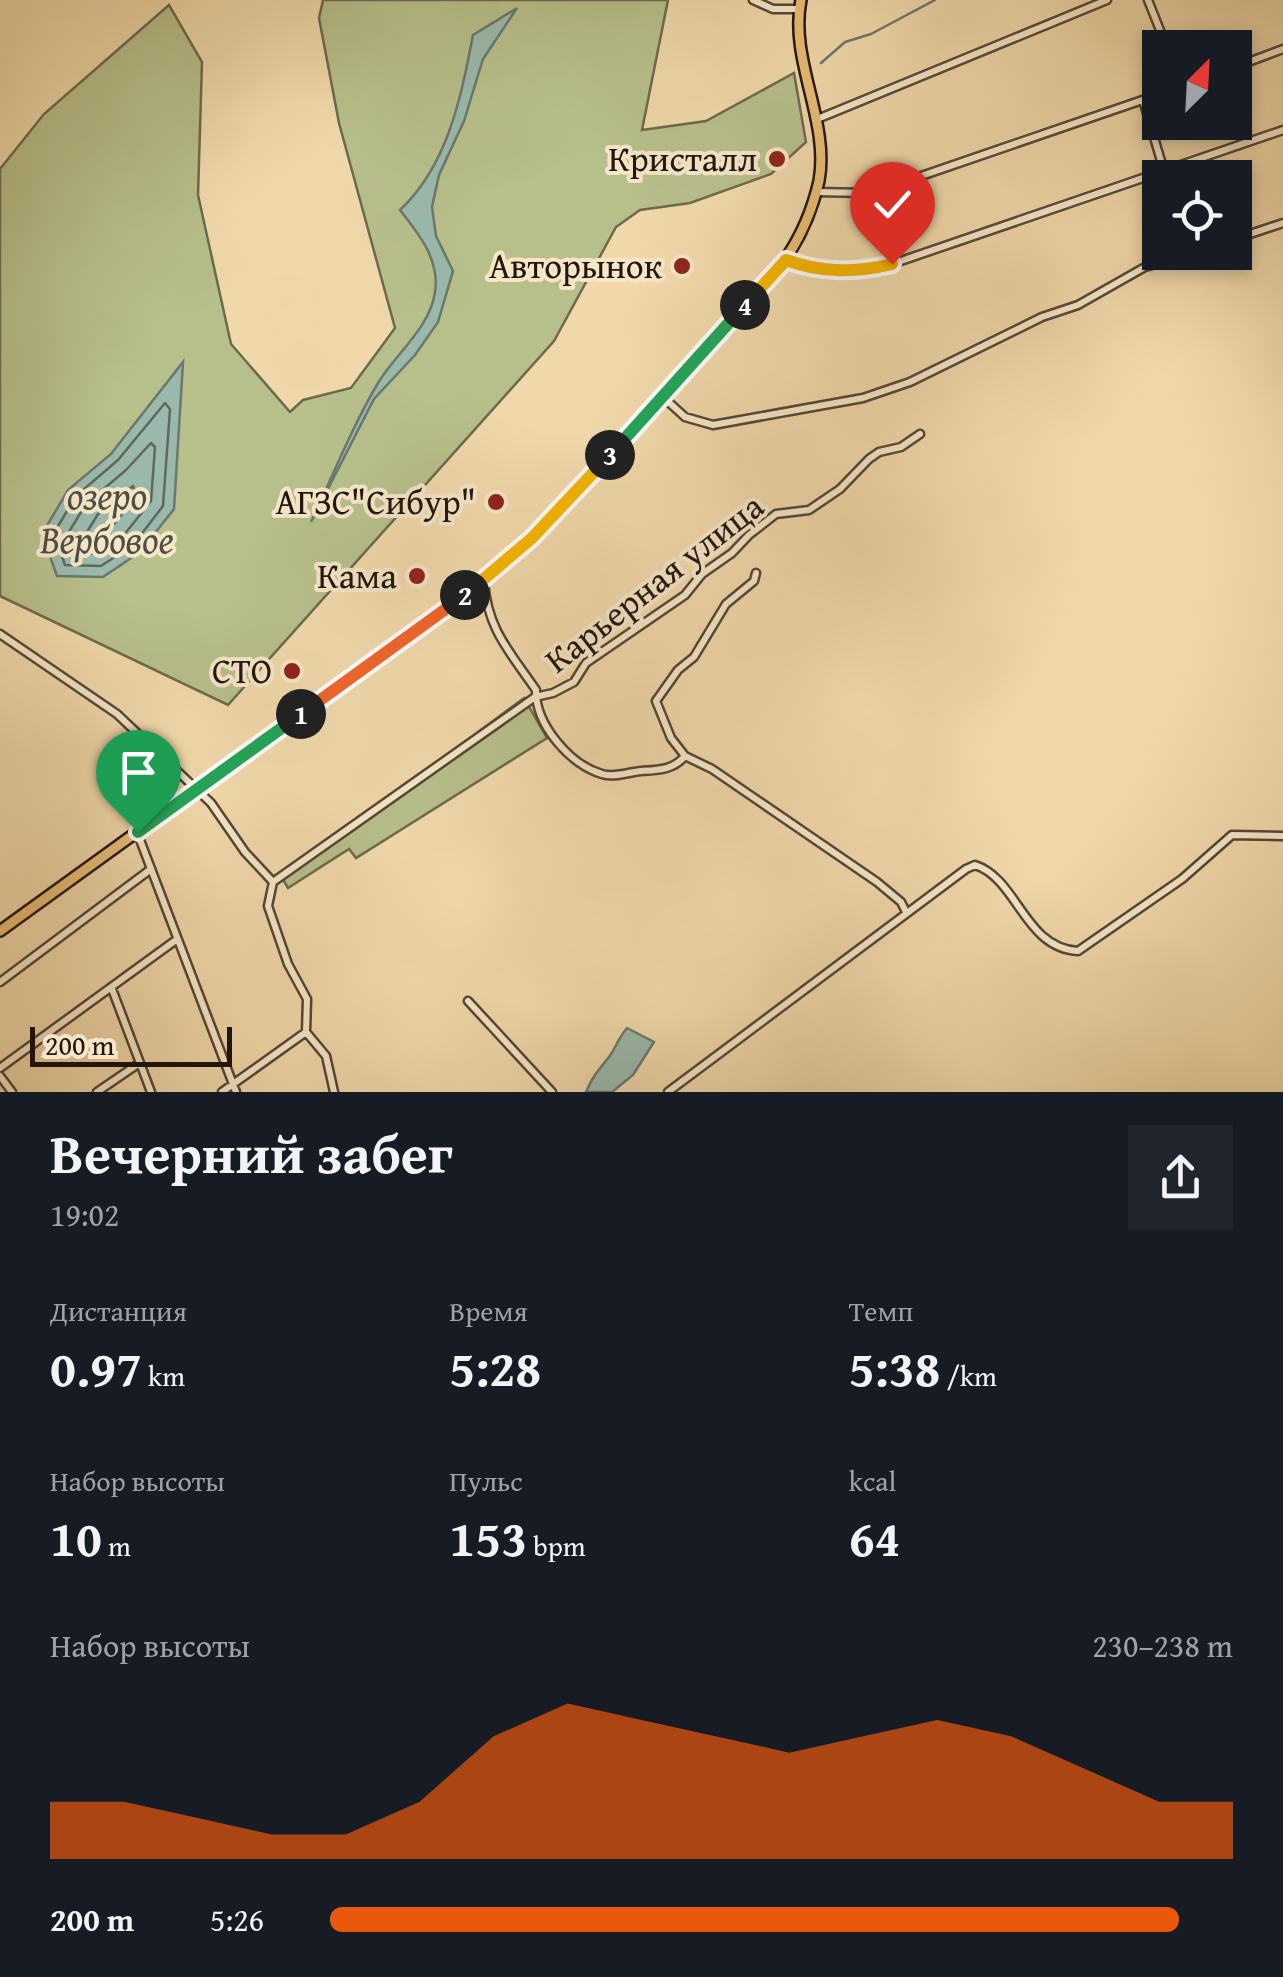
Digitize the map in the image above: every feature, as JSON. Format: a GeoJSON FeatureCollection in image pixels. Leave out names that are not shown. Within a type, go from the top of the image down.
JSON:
{"type":"FeatureCollection","features":[{"type":"Feature","properties":{"kind":"main road"},"geometry":{"type":"LineString","coordinates":[[0,931],[484,581],[532,538],[786,260],[816,192],[820,164],[800,40],[800,4]]}},
{"type":"Feature","properties":{"kind":"street"},"geometry":{"type":"LineString","coordinates":[[753,0],[773,9],[800,4]]}},
{"type":"Feature","properties":{"kind":"street"},"geometry":{"type":"LineString","coordinates":[[815,120],[1108,0]]}},
{"type":"Feature","properties":{"kind":"street"},"geometry":{"type":"LineString","coordinates":[[1148,0],[1160,30]]}},
{"type":"Feature","properties":{"kind":"street"},"geometry":{"type":"LineString","coordinates":[[1252,60],[1283,50]]}},
{"type":"Feature","properties":{"kind":"street"},"geometry":{"type":"LineString","coordinates":[[816,192],[856,194],[880,190],[1142,100]]}},
{"type":"Feature","properties":{"kind":"street"},"geometry":{"type":"LineString","coordinates":[[1189,160],[1283,130]]}},
{"type":"Feature","properties":{"kind":"street"},"geometry":{"type":"LineString","coordinates":[[786,260],[826,270],[857,272],[878,268],[1142,176]]}},
{"type":"Feature","properties":{"kind":"street"},"geometry":{"type":"LineString","coordinates":[[1252,232],[1283,222]]}},
{"type":"Feature","properties":{"kind":"street"},"geometry":{"type":"LineString","coordinates":[[663,397],[685,417],[713,424],[863,398],[910,382],[1042,317],[1078,305],[1142,268]]}},
{"type":"Feature","properties":{"kind":"street","name":"Карьерная улица"},"geometry":{"type":"LineString","coordinates":[[273,882],[536,696],[553,693],[574,682],[586,663],[685,595],[702,574],[776,514],[808,510],[840,489],[880,452],[901,447],[920,434]]}},
{"type":"Feature","properties":{"kind":"street"},"geometry":{"type":"LineString","coordinates":[[756,574],[726,604],[694,657],[678,670],[656,700],[671,738],[685,756],[712,769],[877,882],[894,895],[906,912]]}},
{"type":"Feature","properties":{"kind":"street"},"geometry":{"type":"LineString","coordinates":[[484,581],[494,628],[536,690],[564,752],[601,774],[612,776],[677,766],[685,756]]}},
{"type":"Feature","properties":{"kind":"street"},"geometry":{"type":"LineString","coordinates":[[0,634],[117,714],[211,803],[273,882],[268,906],[288,964],[307,999],[306,1032],[326,1056],[334,1092]]}},
{"type":"Feature","properties":{"kind":"street"},"geometry":{"type":"LineString","coordinates":[[138,832],[234,1088]]}},
{"type":"Feature","properties":{"kind":"street"},"geometry":{"type":"LineString","coordinates":[[668,1092],[906,912],[975,866],[988,871],[1047,940],[1066,950],[1078,950],[1182,879],[1232,836],[1283,836]]}},
{"type":"Feature","properties":{"kind":"street"},"geometry":{"type":"LineString","coordinates":[[0,982],[150,868]]}},
{"type":"Feature","properties":{"kind":"street"},"geometry":{"type":"LineString","coordinates":[[12,1092],[0,1072],[176,940]]}},
{"type":"Feature","properties":{"kind":"street"},"geometry":{"type":"LineString","coordinates":[[112,989],[151,1092]]}},
{"type":"Feature","properties":{"kind":"street"},"geometry":{"type":"LineString","coordinates":[[468,1001],[552,1092]]}},
{"type":"Feature","properties":{"kind":"street"},"geometry":{"type":"LineString","coordinates":[[222,1092],[234,1088],[306,1032]]}},
{"type":"Feature","properties":{"kind":"street"},"geometry":{"type":"LineString","coordinates":[[98,1092],[138,1064]]}},
{"type":"Feature","properties":{"kind":"green space"},"geometry":{"type":"Polygon","coordinates":[[[323,0],[668,0],[642,130],[706,121],[794,73],[806,142],[771,174],[690,203],[640,210],[616,227],[554,341],[228,705],[0,596],[0,169],[44,114],[169,5],[202,62],[198,195],[231,344],[290,412],[303,400],[351,388],[395,328],[339,123],[319,18],[323,0]]]}},
{"type":"Feature","properties":{"kind":"green space"},"geometry":{"type":"Polygon","coordinates":[[[524,698],[547,738],[356,858],[349,849],[288,888],[282,878],[524,698]]]}},
{"type":"Feature","properties":{"kind":"water"},"geometry":{"type":"Polygon","coordinates":[[[517,8],[483,59],[464,121],[439,175],[432,207],[436,236],[453,271],[438,322],[415,355],[374,399],[311,522],[369,400],[385,372],[420,329],[432,305],[436,280],[431,258],[400,210],[441,151],[457,106],[473,35],[517,8]]]}},
{"type":"Feature","properties":{"kind":"water","name":"озеро Вербовое"},"geometry":{"type":"Polygon","coordinates":[[[183,362],[174,509],[140,552],[103,577],[57,576],[42,534],[68,490],[111,454],[183,362]]]}},
{"type":"Feature","properties":{"kind":"water"},"geometry":{"type":"Polygon","coordinates":[[[627,1028],[654,1042],[633,1075],[612,1092],[586,1092],[594,1077],[627,1028]]]}},
{"type":"Feature","properties":{"kind":"waterway"},"geometry":{"type":"LineString","coordinates":[[821,63],[845,42],[871,34],[935,0]]}},
{"type":"Feature","properties":{"kind":"place","name":"Кристалл"},"geometry":{"type":"Point","coordinates":[777,159]}},
{"type":"Feature","properties":{"kind":"place","name":"Авторынок"},"geometry":{"type":"Point","coordinates":[682,266]}},
{"type":"Feature","properties":{"kind":"place","name":"АГЗС\"Сибур\""},"geometry":{"type":"Point","coordinates":[496,502]}},
{"type":"Feature","properties":{"kind":"place","name":"Кама"},"geometry":{"type":"Point","coordinates":[417,576]}},
{"type":"Feature","properties":{"kind":"place","name":"СТО"},"geometry":{"type":"Point","coordinates":[292,671]}},
{"type":"Feature","properties":{"kind":"route"},"geometry":{"type":"LineString","coordinates":[[138,832],[484,581],[532,538],[649,414],[786,260],[802,266],[857,272],[892,264]]}}]}
